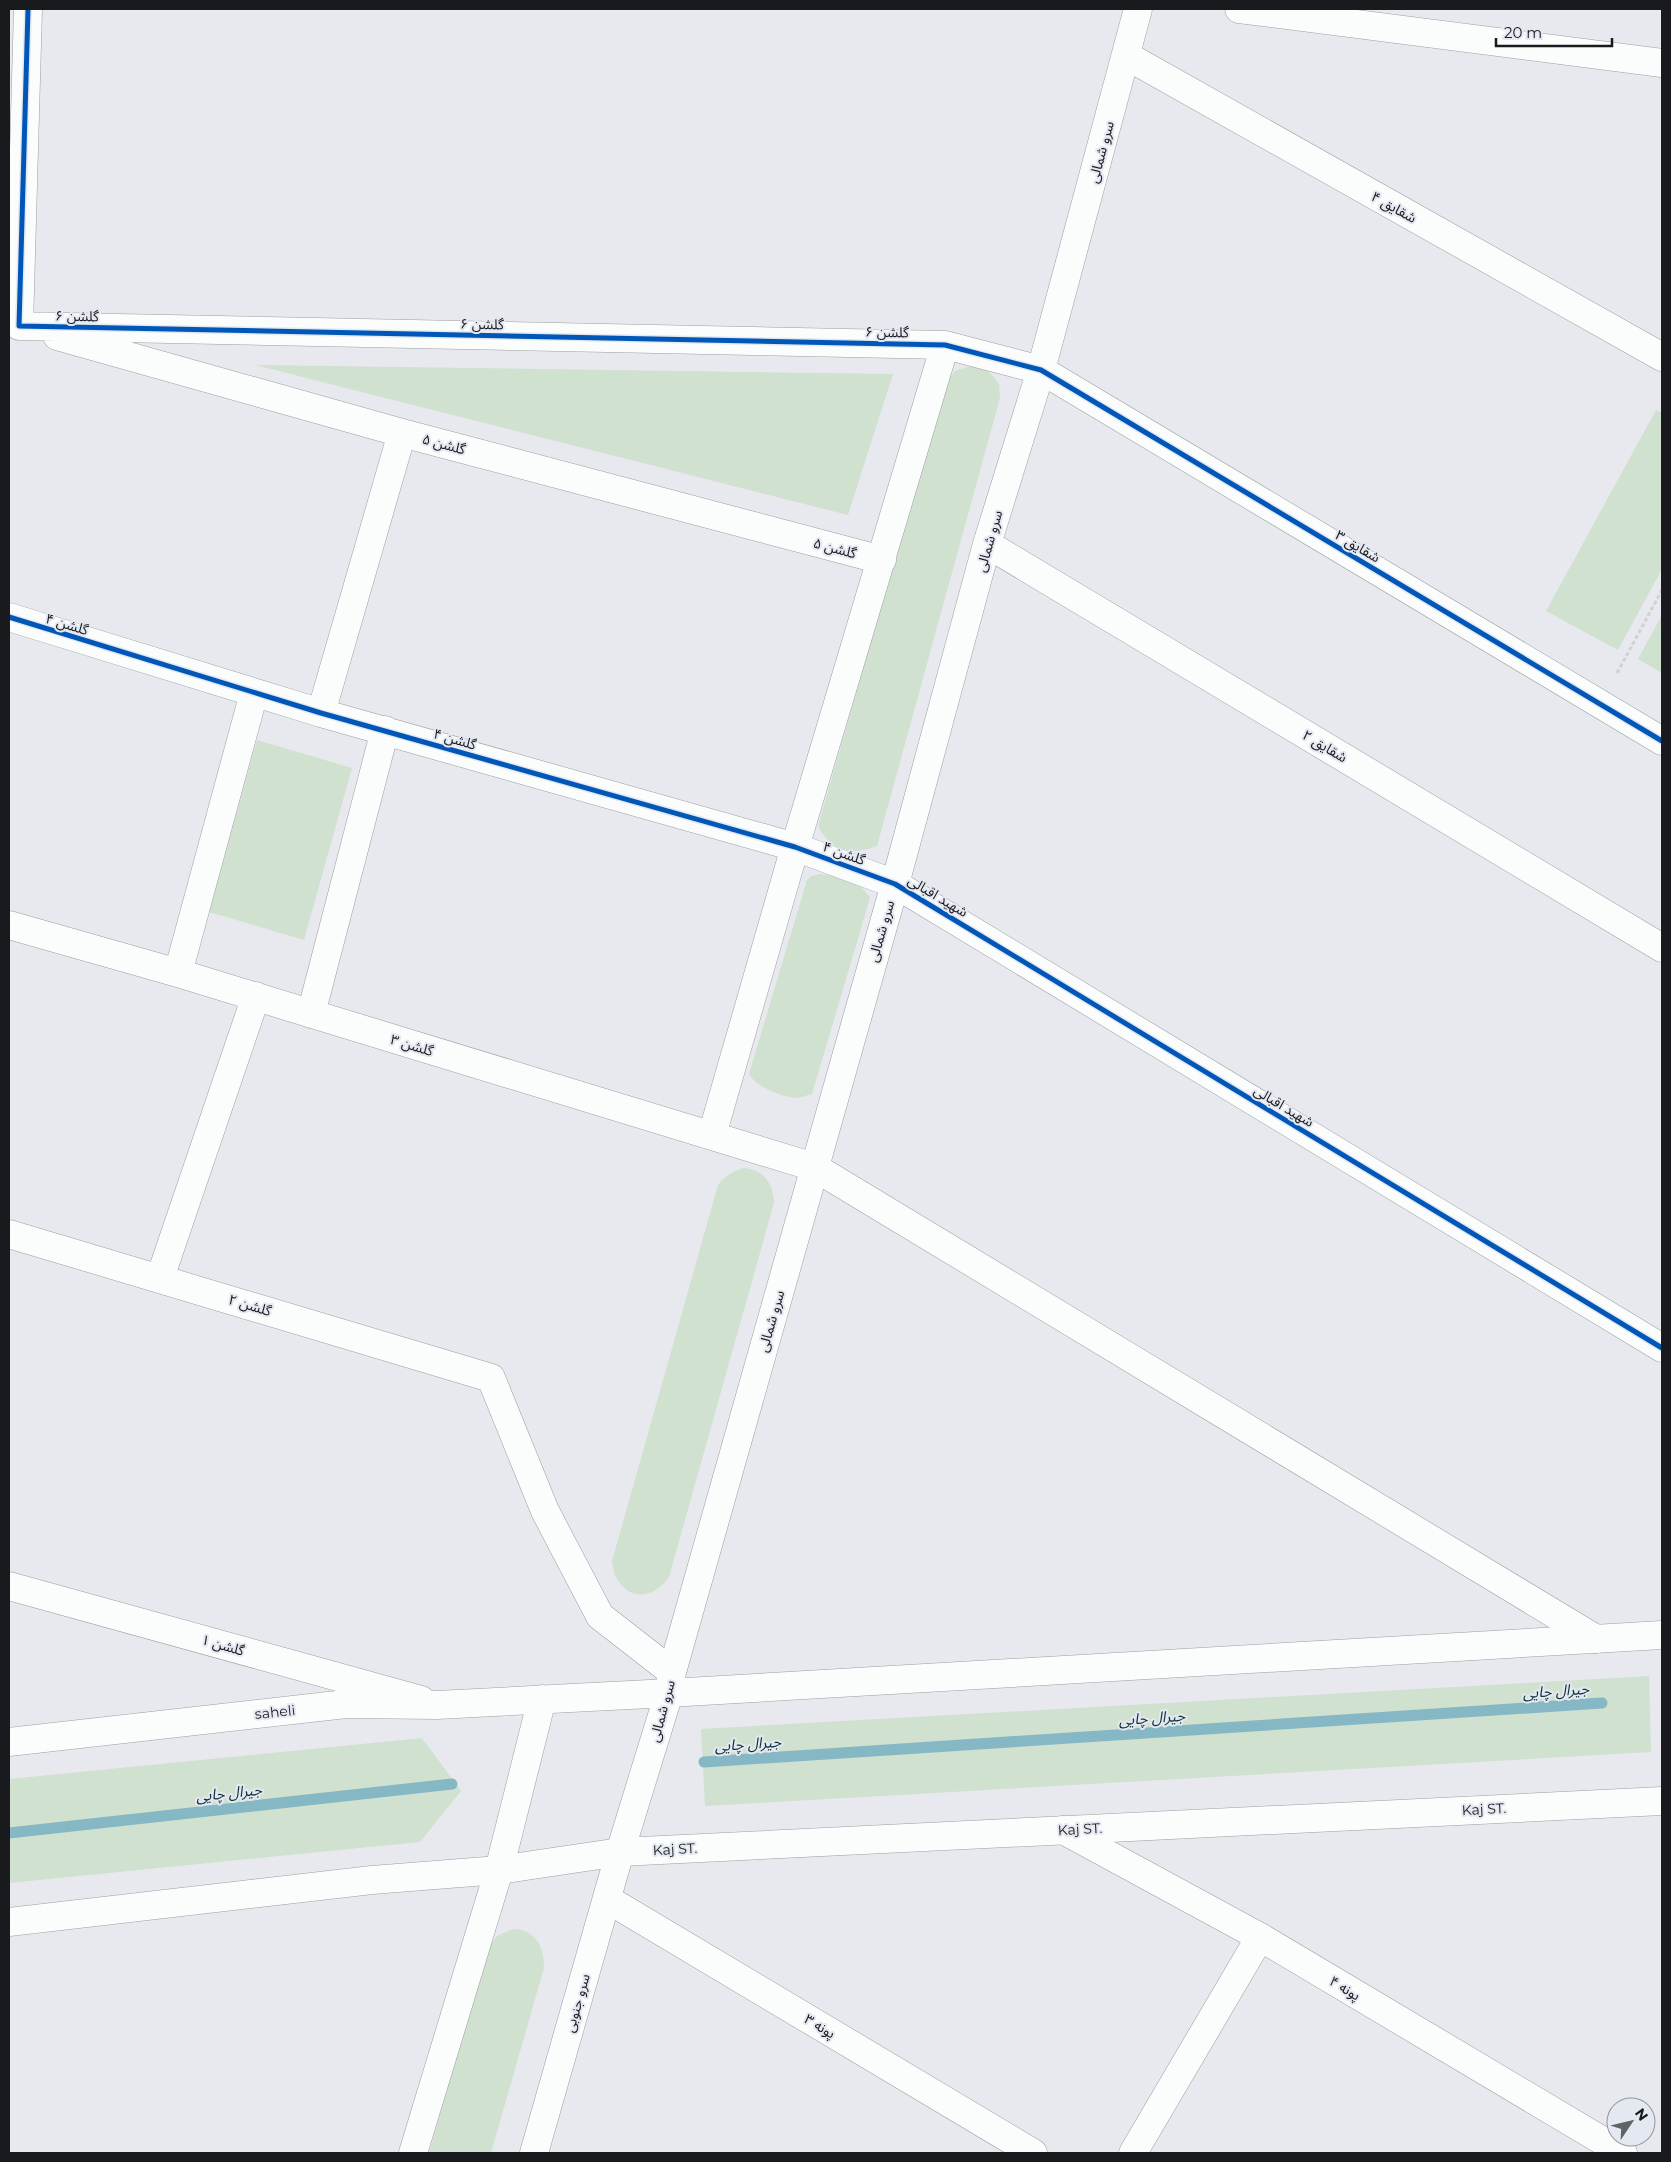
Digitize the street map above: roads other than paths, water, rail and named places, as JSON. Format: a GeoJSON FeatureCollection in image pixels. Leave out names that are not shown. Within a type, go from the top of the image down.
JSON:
{"type":"FeatureCollection","features":[{"type":"Feature","properties":{"kind":"street"},"geometry":{"type":"LineString","coordinates":[[14,323],[28,9]]}},
{"type":"Feature","properties":{"kind":"street","name":"سرو شمالی"},"geometry":{"type":"LineString","coordinates":[[620,1852],[670,1682],[895,884],[987,544],[1041,370],[1127,56],[1138,9]]}},
{"type":"Feature","properties":{"kind":"street"},"geometry":{"type":"LineString","coordinates":[[1238,9],[1662,63]]}},
{"type":"Feature","properties":{"kind":"street","name":"شقایق ۴"},"geometry":{"type":"LineString","coordinates":[[1127,56],[1662,357]]}},
{"type":"Feature","properties":{"kind":"street","name":"گلشن ۶"},"geometry":{"type":"LineString","coordinates":[[14,323],[945,345],[1041,370]]}},
{"type":"Feature","properties":{"kind":"street","name":"گلشن ۵"},"geometry":{"type":"LineString","coordinates":[[14,323],[402,433],[882,560]]}},
{"type":"Feature","properties":{"kind":"street"},"geometry":{"type":"LineString","coordinates":[[712,1136],[795,847],[945,345]]}},
{"type":"Feature","properties":{"kind":"street","name":"شقایق ۳"},"geometry":{"type":"LineString","coordinates":[[1041,370],[1662,741]]}},
{"type":"Feature","properties":{"kind":"street"},"geometry":{"type":"LineString","coordinates":[[321,713],[402,433]]}},
{"type":"Feature","properties":{"kind":"street","name":"شقایق ۲"},"geometry":{"type":"LineString","coordinates":[[987,544],[1662,948]]}},
{"type":"Feature","properties":{"kind":"street","name":"گلشن ۴"},"geometry":{"type":"LineString","coordinates":[[9,617],[321,713],[795,847],[895,884]]}},
{"type":"Feature","properties":{"kind":"street"},"geometry":{"type":"LineString","coordinates":[[178,972],[254,693]]}},
{"type":"Feature","properties":{"kind":"street"},"geometry":{"type":"LineString","coordinates":[[310,1014],[385,730]]}},
{"type":"Feature","properties":{"kind":"street","name":"شهید اقبالی"},"geometry":{"type":"LineString","coordinates":[[895,884],[1662,1348]]}},
{"type":"Feature","properties":{"kind":"street","name":"گلشن ۳"},"geometry":{"type":"LineString","coordinates":[[9,925],[178,972],[814,1167],[1596,1639]]}},
{"type":"Feature","properties":{"kind":"street"},"geometry":{"type":"LineString","coordinates":[[160,1278],[256,996]]}},
{"type":"Feature","properties":{"kind":"street","name":"گلشن ۲"},"geometry":{"type":"LineString","coordinates":[[9,1234],[491,1378],[545,1511],[600,1616],[670,1682]]}},
{"type":"Feature","properties":{"kind":"street","name":"گلشن ۱"},"geometry":{"type":"LineString","coordinates":[[9,1586],[437,1705]]}},
{"type":"Feature","properties":{"kind":"street"},"geometry":{"type":"LineString","coordinates":[[413,2153],[499,1870],[542,1699],[670,1682],[1662,1635]]}},
{"type":"Feature","properties":{"kind":"street","name":"saheli"},"geometry":{"type":"LineString","coordinates":[[9,1742],[346,1704],[437,1705],[542,1699]]}},
{"type":"Feature","properties":{"kind":"street","name":"Kaj ST."},"geometry":{"type":"LineString","coordinates":[[499,1870],[620,1852],[1662,1801]]}},
{"type":"Feature","properties":{"kind":"street","name":"پونه ۴"},"geometry":{"type":"LineString","coordinates":[[1063,1830],[1260,1938],[1623,2153]]}},
{"type":"Feature","properties":{"kind":"street","name":"سرو جنوبی"},"geometry":{"type":"LineString","coordinates":[[534,2153],[620,1852]]}},
{"type":"Feature","properties":{"kind":"street"},"geometry":{"type":"LineString","coordinates":[[9,1922],[372,1880],[499,1870]]}},
{"type":"Feature","properties":{"kind":"street","name":"پونه ۳"},"geometry":{"type":"LineString","coordinates":[[607,1899],[1033,2153]]}},
{"type":"Feature","properties":{"kind":"street"},"geometry":{"type":"LineString","coordinates":[[1133,2153],[1260,1938]]}},
{"type":"Feature","properties":{"kind":"waterway","name":"جیرال چایی"},"geometry":{"type":"LineString","coordinates":[[704,1762],[1602,1703]]}},
{"type":"Feature","properties":{"kind":"waterway","name":"جیرال چایی"},"geometry":{"type":"LineString","coordinates":[[9,1833],[452,1784]]}}]}
